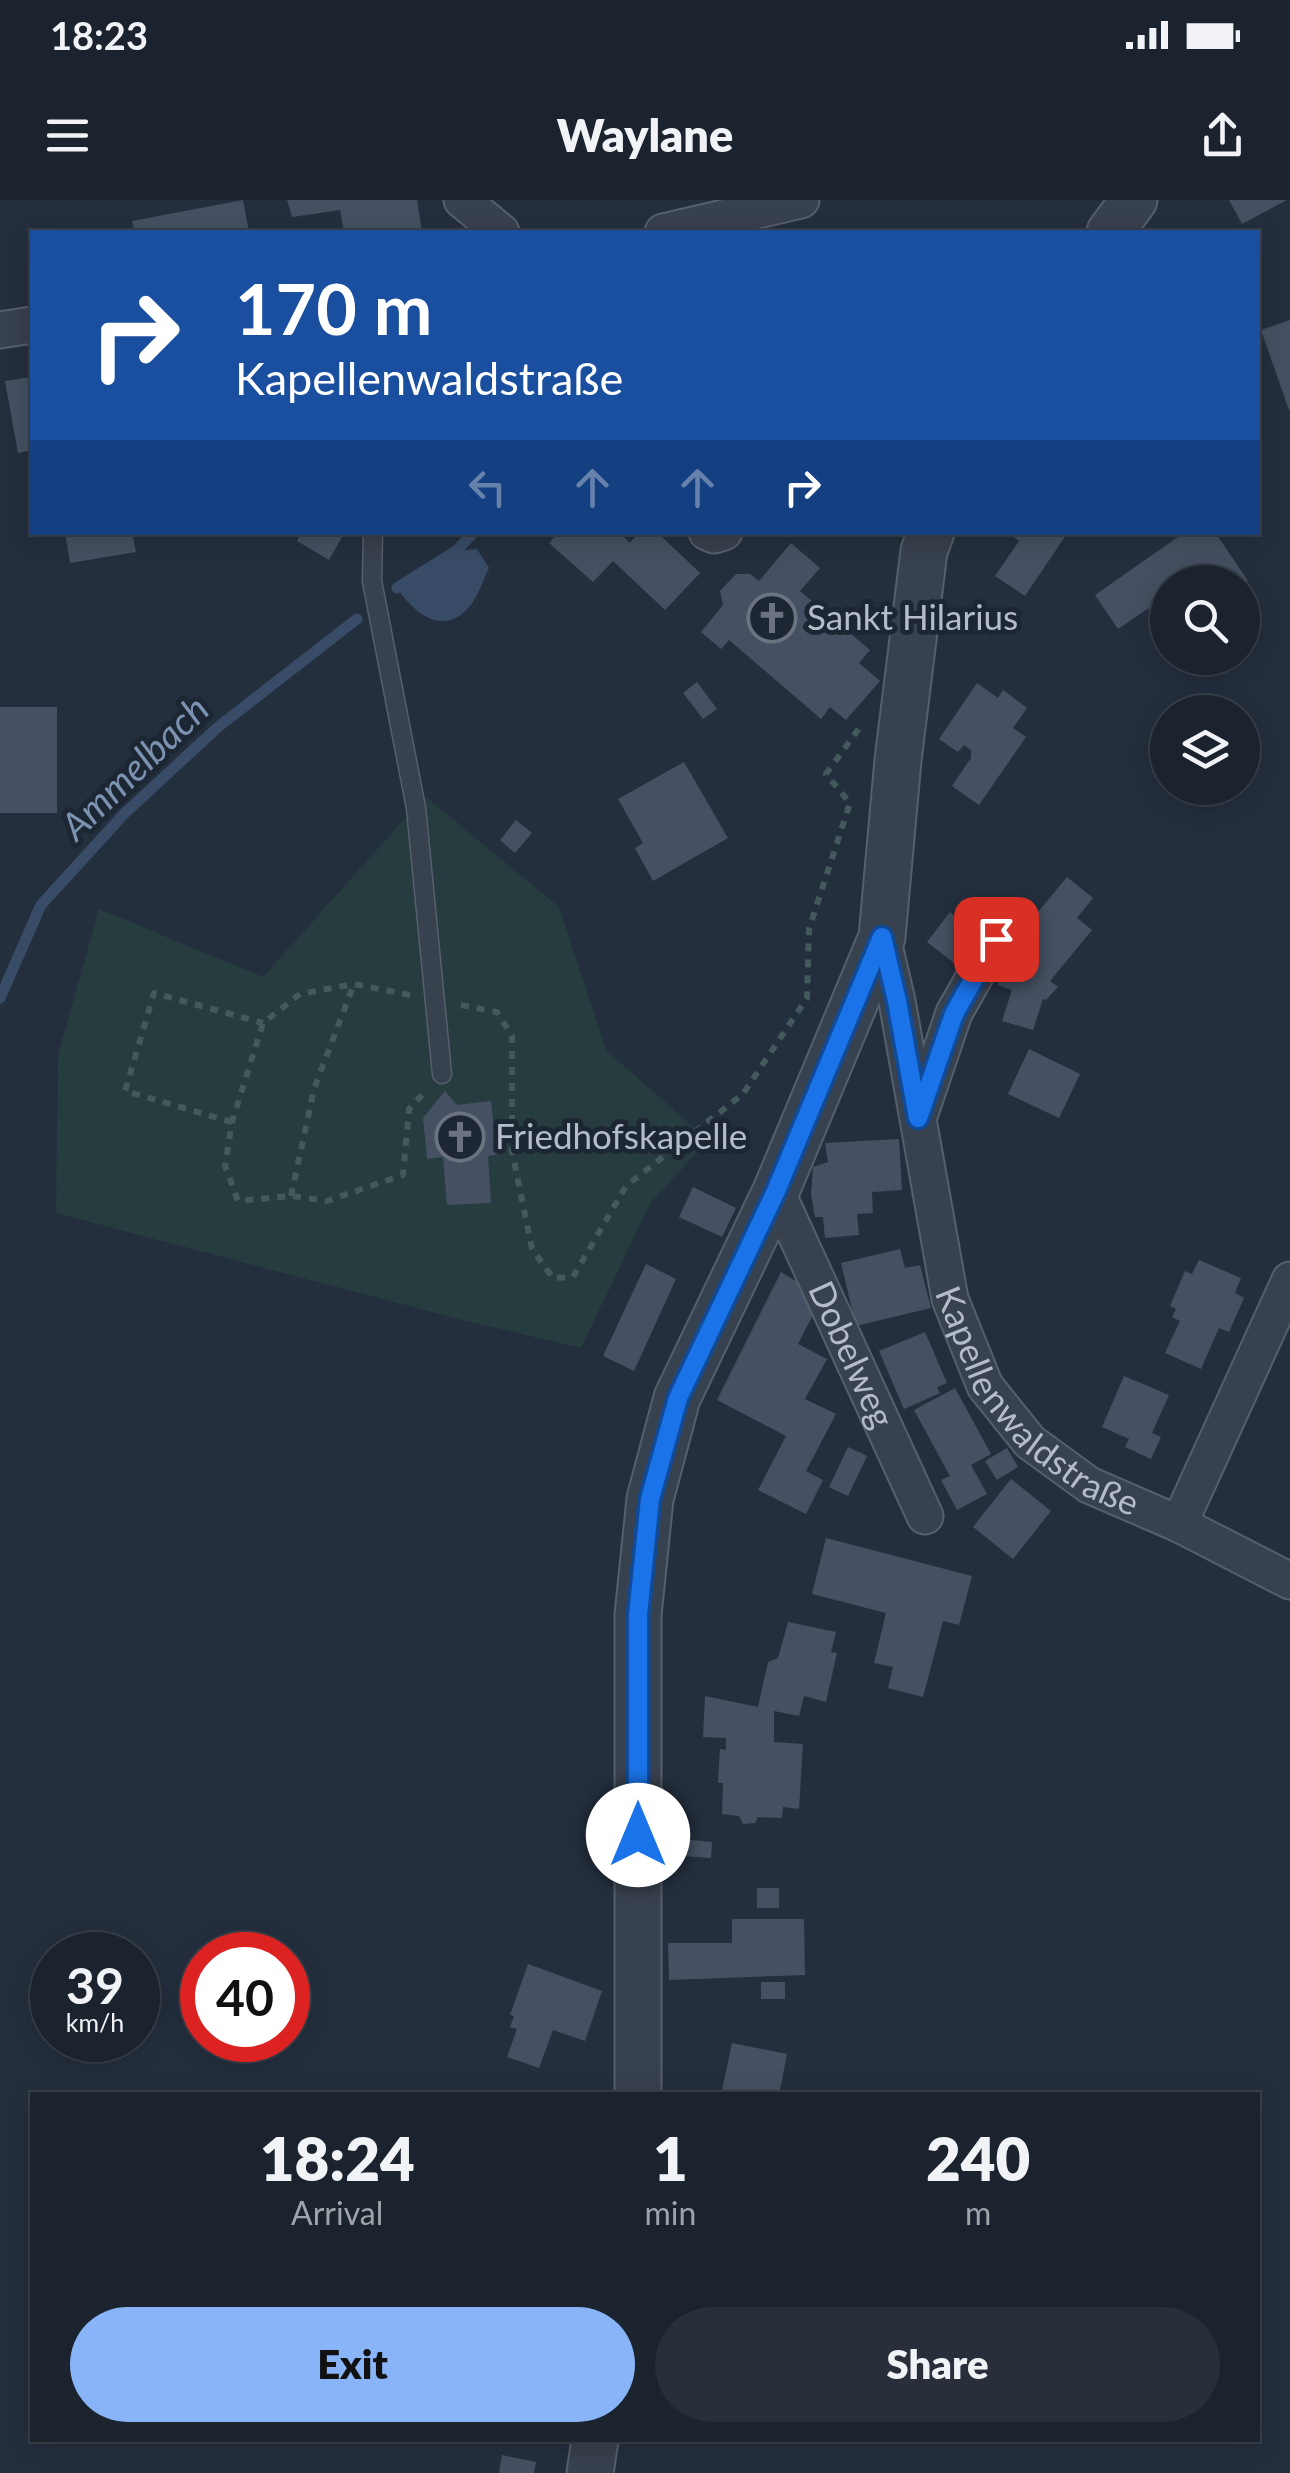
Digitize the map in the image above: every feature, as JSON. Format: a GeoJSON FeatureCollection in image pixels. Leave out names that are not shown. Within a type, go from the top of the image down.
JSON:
{"type":"FeatureCollection","features":[{"type":"Feature","properties":{"kind":"street"},"geometry":{"type":"LineString","coordinates":[[462,200],[499,230]]}},
{"type":"Feature","properties":{"kind":"street"},"geometry":{"type":"LineString","coordinates":[[672,230],[801,200]]}},
{"type":"Feature","properties":{"kind":"street"},"geometry":{"type":"LineString","coordinates":[[1112,230],[1134,200]]}},
{"type":"Feature","properties":{"kind":"street"},"geometry":{"type":"LineString","coordinates":[[0,330],[30,325]]}},
{"type":"Feature","properties":{"kind":"street"},"geometry":{"type":"LineString","coordinates":[[638,2092],[638,1615],[650,1499],[678,1398],[776,1191],[882,937],[900,742],[929,535]]}},
{"type":"Feature","properties":{"kind":"street","name":"Kapellenwaldstraße"},"geometry":{"type":"LineString","coordinates":[[882,937],[950,1298],[985,1386],[1030,1442],[1089,1485],[1179,1524],[1290,1581]]}},
{"type":"Feature","properties":{"kind":"street","name":"Kapellenwaldstraße"},"geometry":{"type":"LineString","coordinates":[[918,1118],[954,1014],[996,939]]}},
{"type":"Feature","properties":{"kind":"street","name":"Dobelweg"},"geometry":{"type":"LineString","coordinates":[[776,1191],[925,1516]]}},
{"type":"Feature","properties":{"kind":"street"},"geometry":{"type":"LineString","coordinates":[[1179,1524],[1290,1280]]}},
{"type":"Feature","properties":{"kind":"street"},"geometry":{"type":"LineString","coordinates":[[590,2473],[595,2442]]}},
{"type":"Feature","properties":{"kind":"lane"},"geometry":{"type":"LineString","coordinates":[[373,535],[372,580],[416,808],[442,1074]]}},
{"type":"Feature","properties":{"kind":"path"},"geometry":{"type":"LineString","coordinates":[[442,1074],[409,1109],[403,1175],[327,1201],[291,1196],[238,1201],[226,1166],[232,1122],[263,1023],[300,994],[354,984],[497,1012],[512,1036],[512,1152],[532,1249],[552,1278],[573,1277],[626,1186],[743,1094],[807,998],[808,930],[850,803],[826,774],[869,715]]}},
{"type":"Feature","properties":{"kind":"path"},"geometry":{"type":"LineString","coordinates":[[291,1196],[314,1090],[354,984]]}},
{"type":"Feature","properties":{"kind":"path"},"geometry":{"type":"LineString","coordinates":[[232,1122],[125,1092],[154,994],[263,1023]]}},
{"type":"Feature","properties":{"kind":"green space"},"geometry":{"type":"Polygon","coordinates":[[[425,796],[559,907],[606,1050],[708,1140],[650,1204],[581,1348],[56,1213],[58,1055],[99,909],[263,977],[425,796]]]}},
{"type":"Feature","properties":{"kind":"water"},"geometry":{"type":"Polygon","coordinates":[[[477,549],[489,568],[473,602],[450,620],[440,621],[420,613],[397,588],[456,551],[477,549]]]}},
{"type":"Feature","properties":{"kind":"building"},"geometry":{"type":"Polygon","coordinates":[[[243,200],[249,230],[134,230],[132,221],[243,200]]]}},
{"type":"Feature","properties":{"kind":"building"},"geometry":{"type":"Polygon","coordinates":[[[287,200],[417,200],[422,230],[344,230],[340,210],[292,217],[287,200]]]}},
{"type":"Feature","properties":{"kind":"building"},"geometry":{"type":"Polygon","coordinates":[[[1229,200],[1287,200],[1242,224],[1229,200]]]}},
{"type":"Feature","properties":{"kind":"building"},"geometry":{"type":"Polygon","coordinates":[[[1290,320],[1290,410],[1289,410],[1261,330],[1290,320]]]}},
{"type":"Feature","properties":{"kind":"building"},"geometry":{"type":"Polygon","coordinates":[[[30,377],[30,450],[18,453],[5,381],[30,377]]]}},
{"type":"Feature","properties":{"kind":"building"},"geometry":{"type":"Polygon","coordinates":[[[65,535],[133,535],[136,552],[70,563],[65,535]]]}},
{"type":"Feature","properties":{"kind":"building"},"geometry":{"type":"Polygon","coordinates":[[[300,535],[343,535],[329,560],[297,541],[300,535]]]}},
{"type":"Feature","properties":{"kind":"building"},"geometry":{"type":"Polygon","coordinates":[[[556,535],[622,535],[630,543],[637,535],[660,535],[700,573],[665,610],[613,561],[593,582],[549,543],[556,535]]]}},
{"type":"Feature","properties":{"kind":"building"},"geometry":{"type":"Polygon","coordinates":[[[1011,535],[1066,535],[1025,596],[995,576],[1019,541],[1011,535]]]}},
{"type":"Feature","properties":{"kind":"building"},"geometry":{"type":"Polygon","coordinates":[[[1181,535],[1217,535],[1237,565],[1150,565],[1150,607],[1118,629],[1095,595],[1181,535]]]}},
{"type":"Feature","properties":{"kind":"building","name":"Sankt Hilarius"},"geometry":{"type":"Polygon","coordinates":[[[791,543],[820,568],[800,591],[870,650],[859,663],[880,681],[846,720],[830,707],[821,719],[729,640],[721,649],[701,632],[723,605],[720,591],[736,574],[750,574],[759,581],[791,543]]]}},
{"type":"Feature","properties":{"kind":"building"},"geometry":{"type":"Polygon","coordinates":[[[697,682],[717,709],[703,719],[683,693],[697,682]]]}},
{"type":"Feature","properties":{"kind":"building"},"geometry":{"type":"Polygon","coordinates":[[[977,683],[998,698],[1003,690],[1027,708],[1013,728],[1026,737],[979,805],[952,786],[971,758],[971,750],[964,745],[958,752],[939,739],[977,683]]]}},
{"type":"Feature","properties":{"kind":"building"},"geometry":{"type":"Polygon","coordinates":[[[0,707],[57,707],[57,813],[0,813],[0,707]]]}},
{"type":"Feature","properties":{"kind":"building"},"geometry":{"type":"Polygon","coordinates":[[[684,762],[728,838],[653,881],[635,848],[643,843],[618,799],[684,762]]]}},
{"type":"Feature","properties":{"kind":"building"},"geometry":{"type":"Polygon","coordinates":[[[516,820],[532,833],[515,853],[500,840],[516,820]]]}},
{"type":"Feature","properties":{"kind":"building"},"geometry":{"type":"Polygon","coordinates":[[[1067,877],[1093,898],[1077,918],[1092,930],[1050,981],[1058,987],[1043,999],[1033,1030],[1002,1021],[1012,990],[997,985],[1018,954],[1009,947],[1067,877]]]}},
{"type":"Feature","properties":{"kind":"building"},"geometry":{"type":"Polygon","coordinates":[[[950,912],[977,934],[954,963],[927,942],[950,912]]]}},
{"type":"Feature","properties":{"kind":"building"},"geometry":{"type":"Polygon","coordinates":[[[1029,1049],[1080,1074],[1059,1118],[1008,1094],[1029,1049]]]}},
{"type":"Feature","properties":{"kind":"building","name":"Friedhofskapelle"},"geometry":{"type":"Polygon","coordinates":[[[445,1091],[457,1105],[491,1101],[497,1155],[488,1156],[491,1203],[447,1205],[443,1157],[427,1159],[423,1118],[445,1091]]]}},
{"type":"Feature","properties":{"kind":"building"},"geometry":{"type":"Polygon","coordinates":[[[899,1139],[902,1190],[872,1192],[873,1213],[857,1214],[859,1235],[825,1238],[823,1217],[815,1217],[811,1194],[813,1167],[828,1162],[825,1143],[899,1139]]]}},
{"type":"Feature","properties":{"kind":"building"},"geometry":{"type":"Polygon","coordinates":[[[693,1187],[736,1208],[722,1237],[679,1217],[693,1187]]]}},
{"type":"Feature","properties":{"kind":"building"},"geometry":{"type":"Polygon","coordinates":[[[900,1249],[905,1268],[920,1265],[931,1308],[856,1326],[841,1263],[900,1249]]]}},
{"type":"Feature","properties":{"kind":"building"},"geometry":{"type":"Polygon","coordinates":[[[1199,1260],[1241,1278],[1235,1293],[1244,1298],[1229,1332],[1219,1328],[1201,1369],[1165,1353],[1180,1321],[1172,1317],[1176,1309],[1170,1306],[1185,1271],[1192,1274],[1199,1260]]]}},
{"type":"Feature","properties":{"kind":"building"},"geometry":{"type":"Polygon","coordinates":[[[646,1264],[676,1279],[634,1371],[603,1356],[646,1264]]]}},
{"type":"Feature","properties":{"kind":"building"},"geometry":{"type":"Polygon","coordinates":[[[781,1272],[799,1283],[814,1313],[798,1344],[827,1359],[805,1399],[836,1414],[806,1471],[823,1480],[806,1514],[758,1490],[786,1436],[717,1400],[781,1272]]]}},
{"type":"Feature","properties":{"kind":"building"},"geometry":{"type":"Polygon","coordinates":[[[925,1332],[947,1383],[937,1387],[940,1393],[904,1409],[879,1351],[925,1332]]]}},
{"type":"Feature","properties":{"kind":"building"},"geometry":{"type":"Polygon","coordinates":[[[1124,1376],[1169,1395],[1152,1433],[1161,1437],[1151,1459],[1125,1447],[1129,1439],[1102,1427],[1124,1376]]]}},
{"type":"Feature","properties":{"kind":"building"},"geometry":{"type":"Polygon","coordinates":[[[955,1388],[991,1454],[971,1465],[987,1494],[957,1510],[941,1480],[950,1476],[914,1410],[955,1388]]]}},
{"type":"Feature","properties":{"kind":"building"},"geometry":{"type":"Polygon","coordinates":[[[848,1447],[867,1456],[848,1496],[829,1487],[848,1447]]]}},
{"type":"Feature","properties":{"kind":"building"},"geometry":{"type":"Polygon","coordinates":[[[1007,1448],[1018,1467],[997,1480],[985,1461],[1007,1448]]]}},
{"type":"Feature","properties":{"kind":"building"},"geometry":{"type":"Polygon","coordinates":[[[1011,1479],[1051,1511],[1013,1559],[973,1527],[1011,1479]]]}},
{"type":"Feature","properties":{"kind":"building"},"geometry":{"type":"Polygon","coordinates":[[[826,1538],[972,1576],[959,1625],[943,1621],[923,1697],[888,1688],[893,1667],[874,1663],[886,1613],[812,1594],[826,1538]]]}},
{"type":"Feature","properties":{"kind":"building"},"geometry":{"type":"Polygon","coordinates":[[[788,1622],[836,1632],[831,1652],[837,1653],[826,1702],[804,1696],[799,1716],[774,1711],[774,1742],[803,1744],[799,1809],[783,1807],[782,1818],[758,1817],[755,1823],[743,1824],[739,1816],[722,1814],[723,1783],[718,1783],[720,1749],[726,1750],[726,1738],[703,1737],[705,1696],[758,1707],[768,1662],[778,1658],[788,1622]]]}},
{"type":"Feature","properties":{"kind":"building"},"geometry":{"type":"Polygon","coordinates":[[[670,1838],[712,1842],[711,1858],[668,1855],[670,1838]]]}},
{"type":"Feature","properties":{"kind":"building"},"geometry":{"type":"Polygon","coordinates":[[[757,1888],[779,1888],[779,1908],[757,1908],[757,1888]]]}},
{"type":"Feature","properties":{"kind":"building"},"geometry":{"type":"Polygon","coordinates":[[[732,1919],[804,1919],[805,1975],[669,1980],[668,1943],[732,1943],[732,1919]]]}},
{"type":"Feature","properties":{"kind":"building"},"geometry":{"type":"Polygon","coordinates":[[[528,1964],[602,1991],[585,2041],[553,2030],[539,2068],[507,2057],[517,2029],[510,2027],[514,2016],[510,2015],[528,1964]]]}},
{"type":"Feature","properties":{"kind":"building"},"geometry":{"type":"Polygon","coordinates":[[[761,1982],[785,1982],[785,1999],[761,1999],[761,1982]]]}},
{"type":"Feature","properties":{"kind":"building"},"geometry":{"type":"Polygon","coordinates":[[[732,2043],[787,2054],[780,2092],[722,2092],[732,2043]]]}},
{"type":"Feature","properties":{"kind":"building"},"geometry":{"type":"Polygon","coordinates":[[[502,2455],[536,2462],[534,2473],[499,2473],[502,2455]]]}},
{"type":"Feature","properties":{"kind":"waterway","name":"Ammelbach"},"geometry":{"type":"LineString","coordinates":[[397,588],[456,551],[471,535]]}},
{"type":"Feature","properties":{"kind":"waterway","name":"Ammelbach"},"geometry":{"type":"LineString","coordinates":[[0,998],[41,905],[124,814],[218,727],[357,619]]}},
{"type":"Feature","properties":{"kind":"place","name":"Sankt Hilarius"},"geometry":{"type":"Point","coordinates":[772,618]}},
{"type":"Feature","properties":{"kind":"place","name":"Friedhofskapelle"},"geometry":{"type":"Point","coordinates":[460,1137]}},
{"type":"Feature","properties":{"kind":"route"},"geometry":{"type":"LineString","coordinates":[[638,1835],[638,1615],[650,1499],[678,1398],[776,1191],[882,937],[918,1118],[954,1014],[996,939]]}}]}
